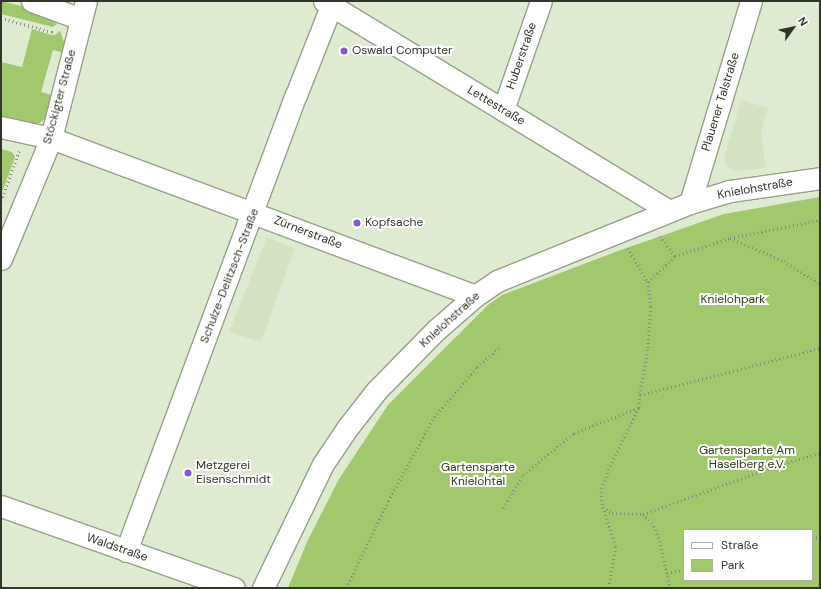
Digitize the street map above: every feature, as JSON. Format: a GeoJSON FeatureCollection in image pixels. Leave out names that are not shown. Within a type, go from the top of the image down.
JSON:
{"type":"FeatureCollection","features":[{"type":"Feature","properties":{"kind":"street"},"geometry":{"type":"LineString","coordinates":[[32,1],[84,10]]}},
{"type":"Feature","properties":{"kind":"street","name":"Huberstraße"},"geometry":{"type":"LineString","coordinates":[[503,110],[541,1]]}},
{"type":"Feature","properties":{"kind":"street","name":"Plauener Talstraße"},"geometry":{"type":"LineString","coordinates":[[690,203],[751,1]]}},
{"type":"Feature","properties":{"kind":"street","name":"Lettestraße"},"geometry":{"type":"LineString","coordinates":[[329,3],[669,211]]}},
{"type":"Feature","properties":{"kind":"street","name":"Schulze-Delitzsch-Straße"},"geometry":{"type":"LineString","coordinates":[[126,551],[254,213],[329,3]]}},
{"type":"Feature","properties":{"kind":"street","name":"Stöckigter Straße"},"geometry":{"type":"LineString","coordinates":[[2,254],[51,138],[84,10]]}},
{"type":"Feature","properties":{"kind":"street","name":"Zürnerstraße"},"geometry":{"type":"LineString","coordinates":[[1,126],[51,138],[475,296]]}},
{"type":"Feature","properties":{"kind":"street","name":"Knielohstraße"},"geometry":{"type":"LineString","coordinates":[[263,588],[324,464],[348,427],[376,391],[436,330],[475,296],[497,281],[690,203],[730,191],[820,178]]}},
{"type":"Feature","properties":{"kind":"street","name":"Waldstraße"},"geometry":{"type":"LineString","coordinates":[[1,506],[234,588]]}},
{"type":"Feature","properties":{"kind":"path"},"geometry":{"type":"LineString","coordinates":[[1,201],[19,150]]}},
{"type":"Feature","properties":{"kind":"path"},"geometry":{"type":"LineString","coordinates":[[648,282],[675,256],[730,238],[820,220]]}},
{"type":"Feature","properties":{"kind":"path"},"geometry":{"type":"LineString","coordinates":[[609,588],[616,547],[603,507],[601,492],[608,469],[638,408],[648,350],[651,307],[648,282],[619,232]]}},
{"type":"Feature","properties":{"kind":"path"},"geometry":{"type":"LineString","coordinates":[[730,238],[784,261],[820,284]]}},
{"type":"Feature","properties":{"kind":"path"},"geometry":{"type":"LineString","coordinates":[[346,588],[388,501],[434,417],[477,368],[500,348]]}},
{"type":"Feature","properties":{"kind":"path"},"geometry":{"type":"LineString","coordinates":[[640,395],[820,348]]}},
{"type":"Feature","properties":{"kind":"path"},"geometry":{"type":"LineString","coordinates":[[503,508],[523,475],[574,433],[638,408]]}},
{"type":"Feature","properties":{"kind":"path"},"geometry":{"type":"LineString","coordinates":[[603,507],[612,513],[643,514],[776,466],[820,453]]}},
{"type":"Feature","properties":{"kind":"path"},"geometry":{"type":"LineString","coordinates":[[643,514],[656,531],[670,588]]}},
{"type":"Feature","properties":{"kind":"path"},"geometry":{"type":"LineString","coordinates":[[667,573],[683,569]]}},
{"type":"Feature","properties":{"kind":"shaded area"},"geometry":{"type":"Polygon","coordinates":[[[741,100],[768,108],[761,132],[766,168],[739,171],[731,169],[725,163],[724,158],[741,100]]]}},
{"type":"Feature","properties":{"kind":"shaded area"},"geometry":{"type":"Polygon","coordinates":[[[267,237],[295,248],[261,342],[229,332],[267,237]]]}},
{"type":"Feature","properties":{"kind":"green space"},"geometry":{"type":"Polygon","coordinates":[[[1,1],[41,11],[57,24],[53,27],[1,14],[1,1]]]}},
{"type":"Feature","properties":{"kind":"green space"},"geometry":{"type":"Polygon","coordinates":[[[32,29],[51,35],[55,35],[60,31],[64,42],[64,53],[53,50],[41,92],[52,95],[46,118],[38,124],[28,125],[1,118],[1,62],[22,67],[32,29]]]}},
{"type":"Feature","properties":{"kind":"green space"},"geometry":{"type":"Polygon","coordinates":[[[1,149],[12,152],[15,157],[1,195],[1,149]]]}},
{"type":"Feature","properties":{"kind":"green space"},"geometry":{"type":"Polygon","coordinates":[[[820,197],[820,588],[288,588],[307,542],[339,479],[388,405],[488,305],[502,295],[618,251],[724,214],[820,197]]]}},
{"type":"Feature","properties":{"kind":"place","name":"Oswald Computer"},"geometry":{"type":"Point","coordinates":[344,51]}},
{"type":"Feature","properties":{"kind":"place","name":"Kopfsache"},"geometry":{"type":"Point","coordinates":[357,223]}},
{"type":"Feature","properties":{"kind":"place","name":"Metzgerei Eisenschmidt"},"geometry":{"type":"Point","coordinates":[188,473]}},
{"type":"Feature","properties":{"kind":"park label","name":"Knielohpark"},"geometry":{"type":"Point","coordinates":[733,300]}},
{"type":"Feature","properties":{"kind":"park label","name":"Gartensparte Am Haselberg e.V."},"geometry":{"type":"Point","coordinates":[747,458]}},
{"type":"Feature","properties":{"kind":"park label","name":"Gartensparte Knielohtal"},"geometry":{"type":"Point","coordinates":[478,475]}}]}
